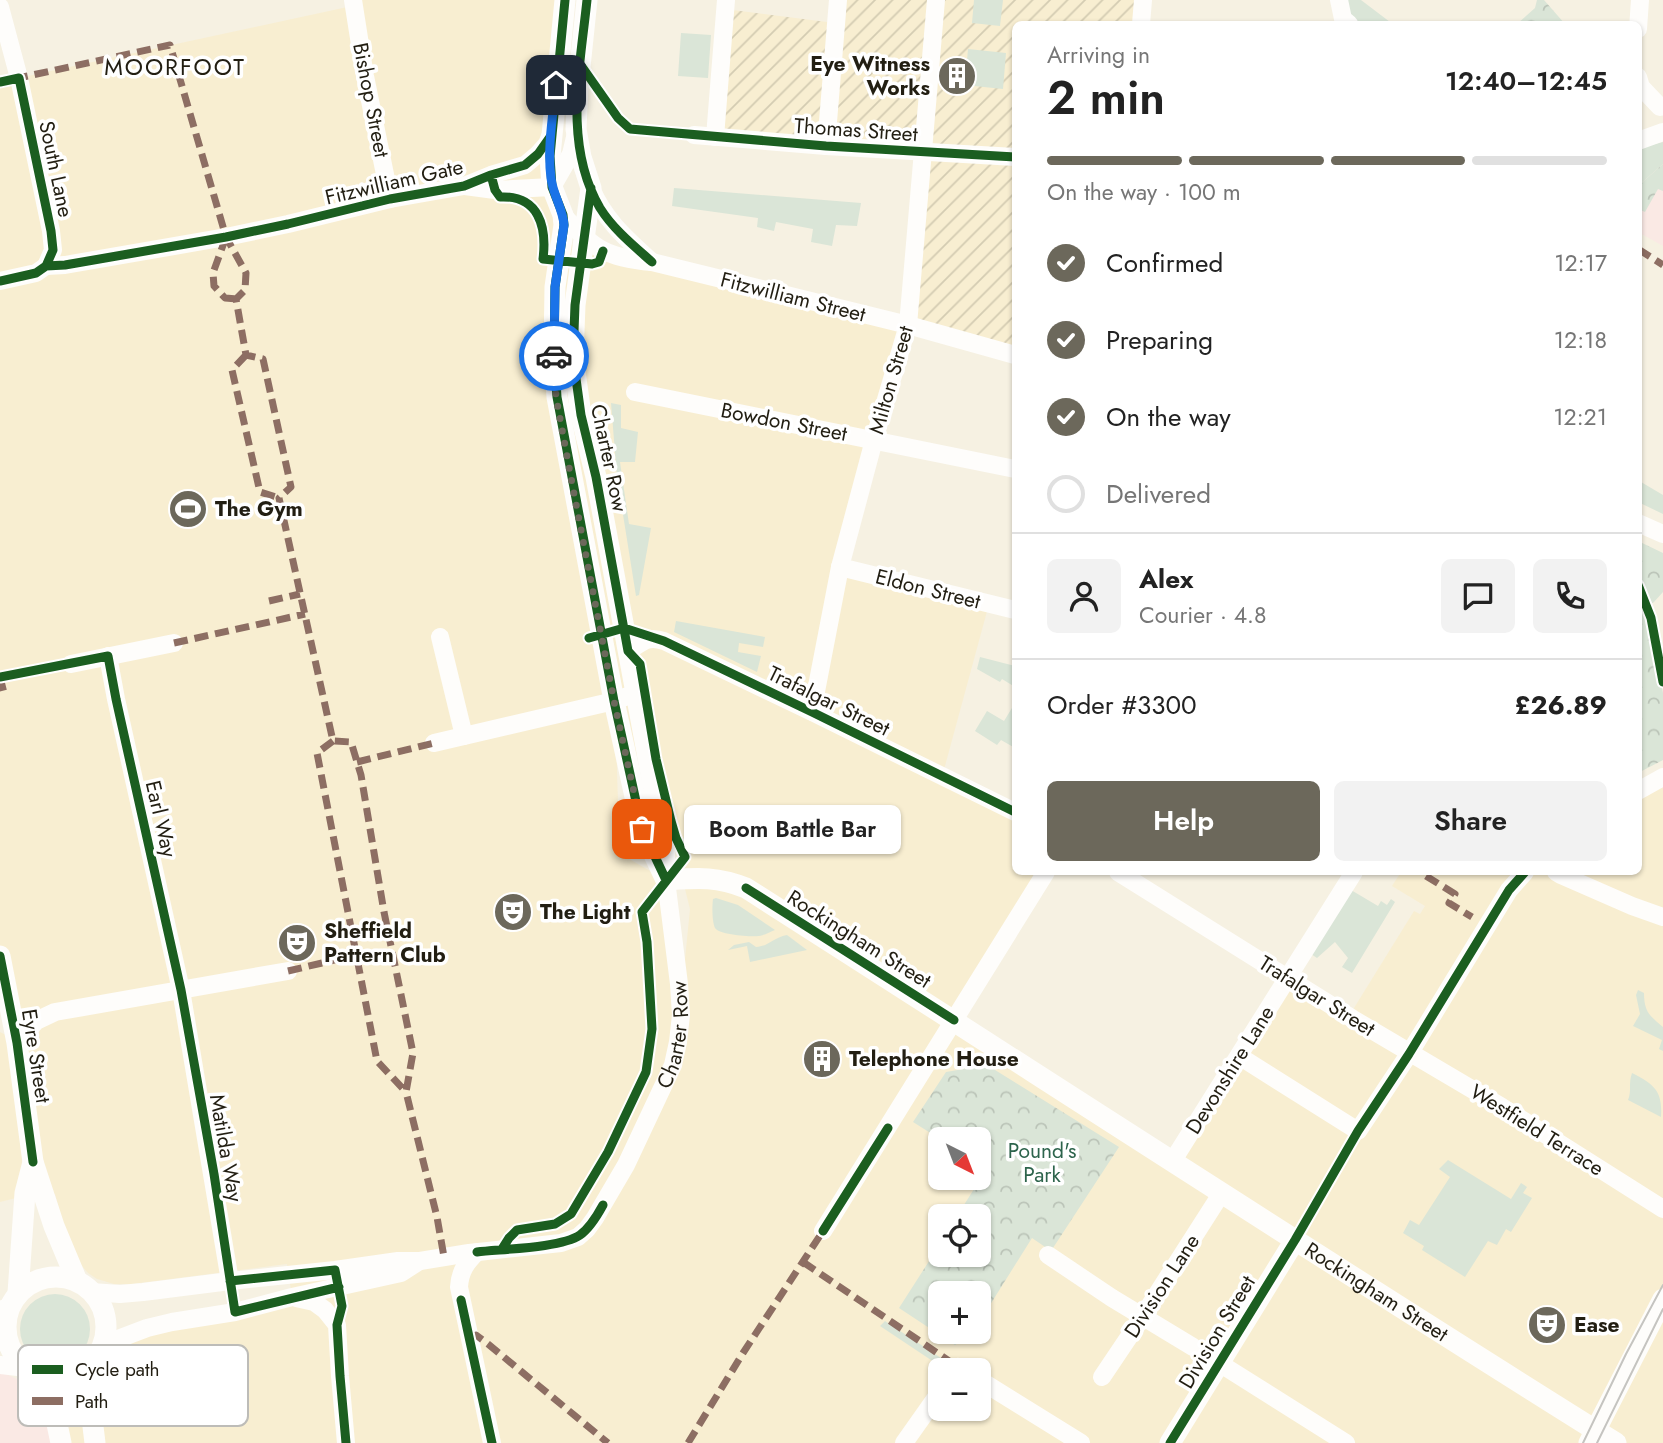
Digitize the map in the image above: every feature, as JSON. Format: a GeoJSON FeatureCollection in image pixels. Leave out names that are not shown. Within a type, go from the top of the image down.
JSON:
{"type":"FeatureCollection","features":[{"type":"Feature","properties":{"kind":"street","name":"Bishop Street"},"geometry":{"type":"LineString","coordinates":[[353,0],[390,199]]}},
{"type":"Feature","properties":{"kind":"street","name":"Charter Row"},"geometry":{"type":"LineString","coordinates":[[565,0],[550,165],[552,187],[563,215],[564,232],[556,275],[554,310],[556,397],[614,701],[642,829],[666,880]]}},
{"type":"Feature","properties":{"kind":"street"},"geometry":{"type":"LineString","coordinates":[[552,187],[571,154],[576,129],[587,0]]}},
{"type":"Feature","properties":{"kind":"street"},"geometry":{"type":"LineString","coordinates":[[715,137],[726,0]]}},
{"type":"Feature","properties":{"kind":"street"},"geometry":{"type":"LineString","coordinates":[[826,146],[838,0]]}},
{"type":"Feature","properties":{"kind":"street","name":"Milton Street"},"geometry":{"type":"LineString","coordinates":[[812,712],[841,567],[908,325],[936,0]]}},
{"type":"Feature","properties":{"kind":"street"},"geometry":{"type":"LineString","coordinates":[[1141,21],[1143,0]]}},
{"type":"Feature","properties":{"kind":"street"},"geometry":{"type":"LineString","coordinates":[[1339,0],[1343,21]]}},
{"type":"Feature","properties":{"kind":"street"},"geometry":{"type":"LineString","coordinates":[[1639,21],[1640,0]]}},
{"type":"Feature","properties":{"kind":"street","name":"South Lane"},"geometry":{"type":"LineString","coordinates":[[0,7],[19,78],[51,231],[53,250],[46,266]]}},
{"type":"Feature","properties":{"kind":"street"},"geometry":{"type":"LineString","coordinates":[[1642,88],[1660,107]]}},
{"type":"Feature","properties":{"kind":"street"},"geometry":{"type":"LineString","coordinates":[[576,129],[591,188]]}},
{"type":"Feature","properties":{"kind":"street","name":"Fitzwilliam Gate"},"geometry":{"type":"LineString","coordinates":[[0,281],[36,273],[46,266],[226,237],[390,199],[464,186],[525,165],[542,149],[552,132]]}},
{"type":"Feature","properties":{"kind":"street"},"geometry":{"type":"LineString","coordinates":[[1642,140],[1663,132]]}},
{"type":"Feature","properties":{"kind":"street","name":"Thomas Street"},"geometry":{"type":"LineString","coordinates":[[694,135],[1012,157]]}},
{"type":"Feature","properties":{"kind":"street","name":"Fitzwilliam Gate"},"geometry":{"type":"LineString","coordinates":[[464,186],[495,190],[552,187]]}},
{"type":"Feature","properties":{"kind":"street","name":"Charter Row"},"geometry":{"type":"LineString","coordinates":[[420,1261],[561,1243],[578,1237],[587,1229],[603,1205],[626,1165],[673,1065],[678,1041],[681,1014],[679,984],[664,844],[596,477],[581,415],[573,357],[575,305],[591,188]]}},
{"type":"Feature","properties":{"kind":"street","name":"Fitzwilliam Street"},"geometry":{"type":"LineString","coordinates":[[591,188],[609,221],[653,262]]}},
{"type":"Feature","properties":{"kind":"street","name":"Fitzwilliam Street"},"geometry":{"type":"LineString","coordinates":[[563,215],[584,239],[626,260],[653,262],[908,325],[1012,354]]}},
{"type":"Feature","properties":{"kind":"street","name":"Bowdon Street"},"geometry":{"type":"LineString","coordinates":[[635,392],[1012,468]]}},
{"type":"Feature","properties":{"kind":"street"},"geometry":{"type":"LineString","coordinates":[[1642,525],[1663,534]]}},
{"type":"Feature","properties":{"kind":"street","name":"Eldon Street"},"geometry":{"type":"LineString","coordinates":[[841,567],[1012,609]]}},
{"type":"Feature","properties":{"kind":"street"},"geometry":{"type":"LineString","coordinates":[[440,637],[464,736]]}},
{"type":"Feature","properties":{"kind":"street","name":"Trafalgar Street"},"geometry":{"type":"LineString","coordinates":[[628,651],[654,638],[1012,811]]}},
{"type":"Feature","properties":{"kind":"street"},"geometry":{"type":"LineString","coordinates":[[71,663],[174,643]]}},
{"type":"Feature","properties":{"kind":"street","name":"Earl Way"},"geometry":{"type":"LineString","coordinates":[[108,656],[181,990]]}},
{"type":"Feature","properties":{"kind":"street"},"geometry":{"type":"LineString","coordinates":[[434,743],[614,701],[636,693]]}},
{"type":"Feature","properties":{"kind":"street"},"geometry":{"type":"LineString","coordinates":[[1642,789],[1663,777]]}},
{"type":"Feature","properties":{"kind":"street"},"geometry":{"type":"LineString","coordinates":[[823,1231],[1043,875]]}},
{"type":"Feature","properties":{"kind":"street","name":"Trafalgar Street"},"geometry":{"type":"LineString","coordinates":[[1123,875],[1409,1054]]}},
{"type":"Feature","properties":{"kind":"street","name":"Devonshire Lane"},"geometry":{"type":"LineString","coordinates":[[1172,1162],[1352,875]]}},
{"type":"Feature","properties":{"kind":"street"},"geometry":{"type":"LineString","coordinates":[[1239,1056],[1358,1131],[1409,1054],[1509,890],[1522,875]]}},
{"type":"Feature","properties":{"kind":"street"},"geometry":{"type":"LineString","coordinates":[[1561,875],[1663,917]]}},
{"type":"Feature","properties":{"kind":"street","name":"Rockingham Street"},"geometry":{"type":"LineString","coordinates":[[666,880],[706,878],[728,881],[746,888],[1295,1240],[1593,1437],[1616,1443]]}},
{"type":"Feature","properties":{"kind":"street","name":"Eyre Street"},"geometry":{"type":"LineString","coordinates":[[1,968],[9,1037],[33,1162],[54,1226],[84,1286]]}},
{"type":"Feature","properties":{"kind":"street"},"geometry":{"type":"LineString","coordinates":[[9,1037],[48,1014],[288,971]]}},
{"type":"Feature","properties":{"kind":"street","name":"Matilda Way"},"geometry":{"type":"LineString","coordinates":[[181,990],[230,1280]]}},
{"type":"Feature","properties":{"kind":"street","name":"Westfield Terrace"},"geometry":{"type":"LineString","coordinates":[[1409,1054],[1502,1107],[1663,1209]]}},
{"type":"Feature","properties":{"kind":"street","name":"Eyre Street"},"geometry":{"type":"LineString","coordinates":[[9,1304],[25,1193],[33,1162]]}},
{"type":"Feature","properties":{"kind":"street","name":"Division Lane"},"geometry":{"type":"LineString","coordinates":[[1102,1377],[1221,1194]]}},
{"type":"Feature","properties":{"kind":"street","name":"Division Street"},"geometry":{"type":"LineString","coordinates":[[1170,1443],[1295,1240]]}},
{"type":"Feature","properties":{"kind":"street"},"geometry":{"type":"LineString","coordinates":[[477,1252],[466,1263],[460,1275],[459,1287],[492,1443]]}},
{"type":"Feature","properties":{"kind":"street"},"geometry":{"type":"LineString","coordinates":[[1048,1255],[1193,1347]]}},
{"type":"Feature","properties":{"kind":"street"},"geometry":{"type":"LineString","coordinates":[[18,1359],[6,1337],[9,1304],[30,1283],[42,1279],[61,1277],[84,1286],[120,1294],[398,1261],[420,1261]]}},
{"type":"Feature","properties":{"kind":"street"},"geometry":{"type":"LineString","coordinates":[[84,1286],[100,1304],[104,1313],[105,1344],[172,1321],[236,1312],[401,1273],[420,1261]]}},
{"type":"Feature","properties":{"kind":"street"},"geometry":{"type":"LineString","coordinates":[[292,1297],[314,1301],[337,1325],[346,1443]]}},
{"type":"Feature","properties":{"kind":"street"},"geometry":{"type":"LineString","coordinates":[[1593,1437],[1663,1299]]}},
{"type":"Feature","properties":{"kind":"street"},"geometry":{"type":"LineString","coordinates":[[1219,1363],[1346,1443]]}},
{"type":"Feature","properties":{"kind":"street"},"geometry":{"type":"LineString","coordinates":[[0,1365],[18,1368]]}},
{"type":"Feature","properties":{"kind":"street"},"geometry":{"type":"LineString","coordinates":[[991,1387],[1081,1443]]}},
{"type":"Feature","properties":{"kind":"street"},"geometry":{"type":"LineString","coordinates":[[904,1443],[928,1409]]}},
{"type":"Feature","properties":{"kind":"street"},"geometry":{"type":"LineString","coordinates":[[55,1426],[61,1443]]}},
{"type":"Feature","properties":{"kind":"shaded area"},"geometry":{"type":"Polygon","coordinates":[[[353,0],[565,0],[552,132],[562,242],[905,333],[841,567],[989,604],[942,777],[1012,811],[1012,875],[1044,875],[954,1020],[1172,1161],[1288,978],[1349,1016],[1414,911],[1420,914],[1425,906],[1392,886],[1399,875],[1642,875],[1642,789],[1663,777],[1663,1443],[59,1443],[51,1426],[248,1426],[248,1345],[126,1345],[131,1341],[292,1297],[287,1264],[132,1284],[114,1284],[97,1279],[81,1265],[68,1241],[55,1194],[0,1202],[0,1032],[12,1038],[0,956],[0,82],[352,6],[353,0]],[[615,703],[619,837],[624,856],[666,880],[681,999],[690,909],[673,841],[615,703]]]}},
{"type":"Feature","properties":{"kind":"shaded area"},"geometry":{"type":"Polygon","coordinates":[[[838,0],[1143,0],[1141,21],[1012,21],[1012,354],[908,325],[922,152],[715,137],[725,9],[835,23],[838,0]]]}},
{"type":"Feature","properties":{"kind":"shaded area"},"geometry":{"type":"Polygon","coordinates":[[[1663,164],[1663,246],[1642,234],[1642,182],[1663,164]]]}},
{"type":"Feature","properties":{"kind":"shaded area"},"geometry":{"type":"Polygon","coordinates":[[[0,1373],[18,1380],[18,1426],[51,1426],[59,1443],[0,1443],[0,1373]]]}},
{"type":"Feature","properties":{"kind":"green space"},"geometry":{"type":"Polygon","coordinates":[[[974,0],[1003,0],[1000,26],[972,23],[974,0]]]}},
{"type":"Feature","properties":{"kind":"green space"},"geometry":{"type":"Polygon","coordinates":[[[1347,0],[1361,0],[1389,21],[1355,21],[1351,17],[1347,0]]]}},
{"type":"Feature","properties":{"kind":"green space"},"geometry":{"type":"Polygon","coordinates":[[[1537,0],[1544,0],[1562,21],[1520,21],[1535,8],[1537,0]]]}},
{"type":"Feature","properties":{"kind":"green space"},"geometry":{"type":"Polygon","coordinates":[[[681,33],[711,35],[708,78],[678,76],[681,33]]]}},
{"type":"Feature","properties":{"kind":"green space"},"geometry":{"type":"Polygon","coordinates":[[[968,49],[1006,53],[1003,89],[965,85],[968,49]]]}},
{"type":"Feature","properties":{"kind":"green space"},"geometry":{"type":"Polygon","coordinates":[[[1663,142],[1663,164],[1642,182],[1642,148],[1663,142]]]}},
{"type":"Feature","properties":{"kind":"green space"},"geometry":{"type":"Polygon","coordinates":[[[1663,164],[1663,191],[1658,189],[1645,212],[1642,211],[1642,182],[1663,164]]]}},
{"type":"Feature","properties":{"kind":"green space"},"geometry":{"type":"Polygon","coordinates":[[[674,188],[861,203],[857,226],[836,225],[832,246],[811,242],[813,229],[776,222],[774,231],[757,227],[758,218],[672,206],[674,188]]]}},
{"type":"Feature","properties":{"kind":"green space"},"geometry":{"type":"Polygon","coordinates":[[[611,403],[621,405],[621,428],[638,432],[635,462],[620,462],[629,524],[651,528],[639,595],[636,596],[617,477],[611,403]]]}},
{"type":"Feature","properties":{"kind":"green space"},"geometry":{"type":"Polygon","coordinates":[[[1642,483],[1663,495],[1663,514],[1642,504],[1642,483]]]}},
{"type":"Feature","properties":{"kind":"green space"},"geometry":{"type":"Polygon","coordinates":[[[1642,543],[1663,553],[1663,592],[1645,607],[1663,693],[1663,760],[1642,771],[1642,543]]]}},
{"type":"Feature","properties":{"kind":"green space"},"geometry":{"type":"Polygon","coordinates":[[[676,621],[765,637],[763,647],[739,643],[738,652],[761,656],[757,672],[674,632],[676,621]]]}},
{"type":"Feature","properties":{"kind":"green space"},"geometry":{"type":"Polygon","coordinates":[[[980,657],[1012,665],[1012,685],[1002,679],[1000,682],[977,669],[980,657]]]}},
{"type":"Feature","properties":{"kind":"green space"},"geometry":{"type":"Polygon","coordinates":[[[1012,708],[1012,746],[1001,740],[997,745],[975,731],[987,711],[1004,721],[1012,708]]]}},
{"type":"Feature","properties":{"kind":"green space"},"geometry":{"type":"Polygon","coordinates":[[[1351,890],[1378,906],[1381,901],[1387,905],[1391,899],[1395,902],[1352,973],[1342,967],[1348,958],[1335,942],[1317,958],[1311,954],[1351,890]]]}},
{"type":"Feature","properties":{"kind":"green space"},"geometry":{"type":"Polygon","coordinates":[[[713,899],[738,905],[775,930],[755,936],[718,930],[715,928],[712,914],[713,899]]]}},
{"type":"Feature","properties":{"kind":"green space"},"geometry":{"type":"Polygon","coordinates":[[[787,935],[807,950],[750,962],[747,946],[728,950],[734,945],[749,942],[756,947],[761,946],[787,935]]]}},
{"type":"Feature","properties":{"kind":"green space"},"geometry":{"type":"Polygon","coordinates":[[[1638,990],[1644,993],[1649,1013],[1663,1027],[1663,1051],[1659,1049],[1662,1040],[1633,1026],[1640,1014],[1636,995],[1638,990]]]}},
{"type":"Feature","properties":{"kind":"green space","name":"Pound's Park"},"geometry":{"type":"Polygon","coordinates":[[[987,1065],[1119,1147],[1051,1251],[1032,1238],[991,1303],[991,1281],[928,1281],[928,1327],[899,1308],[928,1263],[928,1267],[991,1267],[991,1204],[965,1204],[973,1190],[991,1190],[991,1127],[928,1127],[928,1131],[913,1122],[946,1072],[987,1065]]]}},
{"type":"Feature","properties":{"kind":"green space"},"geometry":{"type":"Polygon","coordinates":[[[1632,1073],[1655,1089],[1660,1100],[1661,1117],[1628,1100],[1632,1073]]]}},
{"type":"Feature","properties":{"kind":"green space"},"geometry":{"type":"Polygon","coordinates":[[[1448,1160],[1511,1199],[1521,1183],[1527,1187],[1523,1193],[1532,1198],[1511,1232],[1506,1229],[1497,1245],[1488,1241],[1465,1277],[1422,1250],[1424,1246],[1403,1233],[1410,1220],[1419,1225],[1450,1177],[1439,1169],[1448,1160]]]}},
{"type":"Feature","properties":{"kind":"green space"},"geometry":{"type":"Polygon","coordinates":[[[48,1294],[62,1294],[75,1300],[84,1309],[90,1322],[90,1336],[86,1345],[24,1345],[20,1336],[20,1322],[26,1309],[35,1300],[48,1294]]]}},
{"type":"Feature","properties":{"kind":"green space"},"geometry":{"type":"Polygon","coordinates":[[[885,1321],[941,1358],[928,1358],[880,1326],[885,1321]]]}},
{"type":"Feature","properties":{"kind":"tram line"},"geometry":{"type":"LineString","coordinates":[[1583,1443],[1663,1285]]}},
{"type":"Feature","properties":{"kind":"tram line"},"geometry":{"type":"LineString","coordinates":[[1597,1443],[1663,1309]]}},
{"type":"Feature","properties":{"kind":"marked path"},"geometry":{"type":"LineString","coordinates":[[14,79],[170,45],[226,237],[246,273],[245,290],[236,299],[246,355],[263,359],[291,487],[279,498],[333,741],[351,742],[361,775],[384,912],[413,1053],[406,1092],[437,1217],[444,1257]]}},
{"type":"Feature","properties":{"kind":"marked path"},"geometry":{"type":"LineString","coordinates":[[226,237],[213,273],[214,286],[225,298],[236,299]]}},
{"type":"Feature","properties":{"kind":"marked path"},"geometry":{"type":"LineString","coordinates":[[1642,252],[1663,265]]}},
{"type":"Feature","properties":{"kind":"marked path"},"geometry":{"type":"LineString","coordinates":[[246,355],[232,370],[260,492],[279,498]]}},
{"type":"Feature","properties":{"kind":"marked path"},"geometry":{"type":"LineString","coordinates":[[269,601],[300,594]]}},
{"type":"Feature","properties":{"kind":"marked path"},"geometry":{"type":"LineString","coordinates":[[174,643],[305,614]]}},
{"type":"Feature","properties":{"kind":"marked path"},"geometry":{"type":"LineString","coordinates":[[0,677],[5,697]]}},
{"type":"Feature","properties":{"kind":"marked path"},"geometry":{"type":"LineString","coordinates":[[333,741],[317,753],[377,1061],[406,1092]]}},
{"type":"Feature","properties":{"kind":"marked path"},"geometry":{"type":"LineString","coordinates":[[357,762],[434,743]]}},
{"type":"Feature","properties":{"kind":"marked path"},"geometry":{"type":"LineString","coordinates":[[1426,876],[1455,894],[1449,903],[1472,917]]}},
{"type":"Feature","properties":{"kind":"marked path"},"geometry":{"type":"LineString","coordinates":[[288,971],[356,955]]}},
{"type":"Feature","properties":{"kind":"marked path"},"geometry":{"type":"LineString","coordinates":[[688,1443],[823,1231]]}},
{"type":"Feature","properties":{"kind":"marked path"},"geometry":{"type":"LineString","coordinates":[[803,1262],[945,1358]]}},
{"type":"Feature","properties":{"kind":"marked path"},"geometry":{"type":"LineString","coordinates":[[470,1337],[476,1335],[488,1344],[608,1443]]}},
{"type":"Feature","properties":{"kind":"cycle path"},"geometry":{"type":"LineString","coordinates":[[565,0],[550,156],[552,187],[564,225],[555,287],[554,352],[557,397],[614,701],[642,829],[666,880]]}},
{"type":"Feature","properties":{"kind":"cycle path"},"geometry":{"type":"LineString","coordinates":[[587,0],[578,79],[581,158],[589,184],[605,216],[652,262]]}},
{"type":"Feature","properties":{"kind":"cycle path"},"geometry":{"type":"LineString","coordinates":[[580,64],[618,118],[630,129],[826,146],[1012,157]]}},
{"type":"Feature","properties":{"kind":"cycle path"},"geometry":{"type":"LineString","coordinates":[[0,82],[19,78],[51,231],[53,250],[46,266]]}},
{"type":"Feature","properties":{"kind":"cycle path"},"geometry":{"type":"LineString","coordinates":[[0,281],[36,273],[46,266],[226,237],[390,199],[464,186],[525,165],[538,154],[550,137]]}},
{"type":"Feature","properties":{"kind":"cycle path"},"geometry":{"type":"LineString","coordinates":[[491,175],[500,197],[524,201],[538,215],[543,236],[543,259],[592,264],[599,262],[603,251]]}},
{"type":"Feature","properties":{"kind":"cycle path"},"geometry":{"type":"LineString","coordinates":[[502,1249],[517,1230],[555,1224],[571,1214],[608,1152],[646,1072],[652,1029],[647,942],[642,912],[685,857],[676,838],[656,759],[640,664],[628,651],[596,477],[581,415],[573,357],[575,305],[591,188]]}},
{"type":"Feature","properties":{"kind":"cycle path"},"geometry":{"type":"LineString","coordinates":[[1642,595],[1651,618],[1663,682]]}},
{"type":"Feature","properties":{"kind":"cycle path"},"geometry":{"type":"LineString","coordinates":[[589,638],[624,628],[664,641],[1012,811]]}},
{"type":"Feature","properties":{"kind":"cycle path"},"geometry":{"type":"LineString","coordinates":[[0,677],[108,656],[181,990],[214,1174],[235,1312],[339,1287]]}},
{"type":"Feature","properties":{"kind":"cycle path"},"geometry":{"type":"LineString","coordinates":[[1170,1443],[1295,1240],[1358,1131],[1409,1054],[1509,890],[1522,875]]}},
{"type":"Feature","properties":{"kind":"cycle path"},"geometry":{"type":"LineString","coordinates":[[746,888],[954,1020]]}},
{"type":"Feature","properties":{"kind":"cycle path"},"geometry":{"type":"LineString","coordinates":[[0,956],[17,1043],[33,1162]]}},
{"type":"Feature","properties":{"kind":"cycle path"},"geometry":{"type":"LineString","coordinates":[[823,1231],[888,1128]]}},
{"type":"Feature","properties":{"kind":"cycle path"},"geometry":{"type":"LineString","coordinates":[[477,1252],[546,1245],[571,1239],[587,1229],[603,1205]]}},
{"type":"Feature","properties":{"kind":"cycle path"},"geometry":{"type":"LineString","coordinates":[[230,1281],[335,1270],[342,1306],[337,1325],[346,1443]]}},
{"type":"Feature","properties":{"kind":"cycle path"},"geometry":{"type":"LineString","coordinates":[[461,1300],[492,1443]]}},
{"type":"Feature","properties":{"kind":"way so far"},"geometry":{"type":"LineString","coordinates":[[554,356],[556,397],[572,483],[642,829]]}},
{"type":"Feature","properties":{"kind":"place","name":"Eye Witness Works"},"geometry":{"type":"Point","coordinates":[957,76]}},
{"type":"Feature","properties":{"kind":"place","name":"The Gym"},"geometry":{"type":"Point","coordinates":[188,509]}},
{"type":"Feature","properties":{"kind":"place","name":"Boom Battle Bar"},"geometry":{"type":"Point","coordinates":[642,829]}},
{"type":"Feature","properties":{"kind":"place","name":"The Light"},"geometry":{"type":"Point","coordinates":[513,912]}},
{"type":"Feature","properties":{"kind":"place","name":"Sheffield Pattern Club"},"geometry":{"type":"Point","coordinates":[297,943]}},
{"type":"Feature","properties":{"kind":"place","name":"Telephone House"},"geometry":{"type":"Point","coordinates":[822,1059]}},
{"type":"Feature","properties":{"kind":"place","name":"Ease"},"geometry":{"type":"Point","coordinates":[1547,1325]}},
{"type":"Feature","properties":{"kind":"district","name":"MOORFOOT"},"geometry":{"type":"Point","coordinates":[175,67]}},
{"type":"Feature","properties":{"kind":"route"},"geometry":{"type":"LineString","coordinates":[[554,356],[555,287],[564,225],[550,175],[556,85]]}}]}
